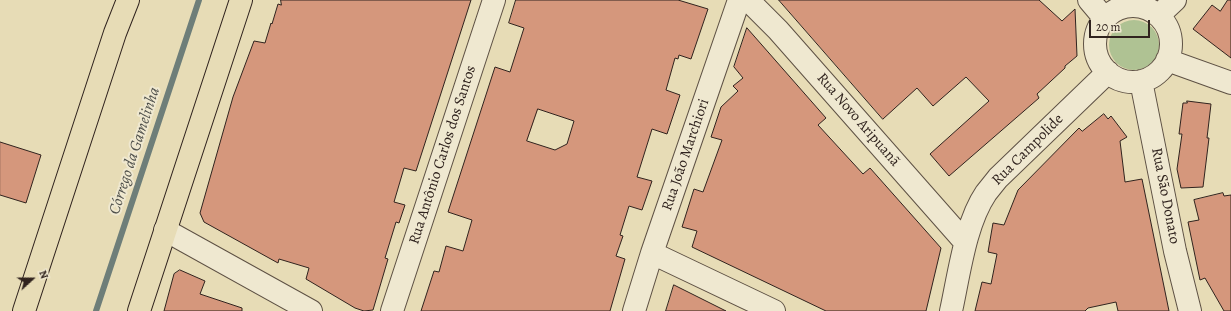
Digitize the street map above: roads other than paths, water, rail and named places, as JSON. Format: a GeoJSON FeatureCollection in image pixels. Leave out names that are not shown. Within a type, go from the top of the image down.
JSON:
{"type":"FeatureCollection","features":[{"type":"Feature","properties":{"kind":"main road"},"geometry":{"type":"LineString","coordinates":[[24,311],[115,33],[128,0]]}},
{"type":"Feature","properties":{"kind":"main road"},"geometry":{"type":"LineString","coordinates":[[139,311],[241,0]]}},
{"type":"Feature","properties":{"kind":"street","name":"Rua Antônio Carlos dos Santos"},"geometry":{"type":"LineString","coordinates":[[392,311],[494,0]]}},
{"type":"Feature","properties":{"kind":"street","name":"Rua João Marchiori"},"geometry":{"type":"LineString","coordinates":[[634,311],[652,253],[739,0]]}},
{"type":"Feature","properties":{"kind":"street","name":"Rua Novo Aripuanã"},"geometry":{"type":"LineString","coordinates":[[748,0],[778,30],[965,242]]}},
{"type":"Feature","properties":{"kind":"street"},"geometry":{"type":"LineString","coordinates":[[1089,0],[1105,19]]}},
{"type":"Feature","properties":{"kind":"street"},"geometry":{"type":"LineString","coordinates":[[1159,15],[1175,0]]}},
{"type":"Feature","properties":{"kind":"street"},"geometry":{"type":"LineString","coordinates":[[1129,6],[1139,6],[1149,9],[1159,15],[1170,33],[1171,44],[1168,60],[1161,70],[1141,81],[1129,82],[1121,80],[1108,72],[1101,64],[1097,56],[1096,47],[1098,30],[1105,19],[1118,9],[1129,6]]}},
{"type":"Feature","properties":{"kind":"street"},"geometry":{"type":"LineString","coordinates":[[1168,60],[1231,83]]}},
{"type":"Feature","properties":{"kind":"street","name":"Rua Campolide"},"geometry":{"type":"LineString","coordinates":[[951,311],[965,242],[979,206],[986,194],[998,178],[1108,72]]}},
{"type":"Feature","properties":{"kind":"street","name":"Rua São Donato"},"geometry":{"type":"LineString","coordinates":[[1141,81],[1175,251],[1190,311]]}},
{"type":"Feature","properties":{"kind":"street"},"geometry":{"type":"LineString","coordinates":[[165,230],[311,311]]}},
{"type":"Feature","properties":{"kind":"street"},"geometry":{"type":"LineString","coordinates":[[652,253],[774,311]]}},
{"type":"Feature","properties":{"kind":"waterway","name":"Córrego da Gamelinha"},"geometry":{"type":"LineString","coordinates":[[96,311],[199,0]]}}]}
